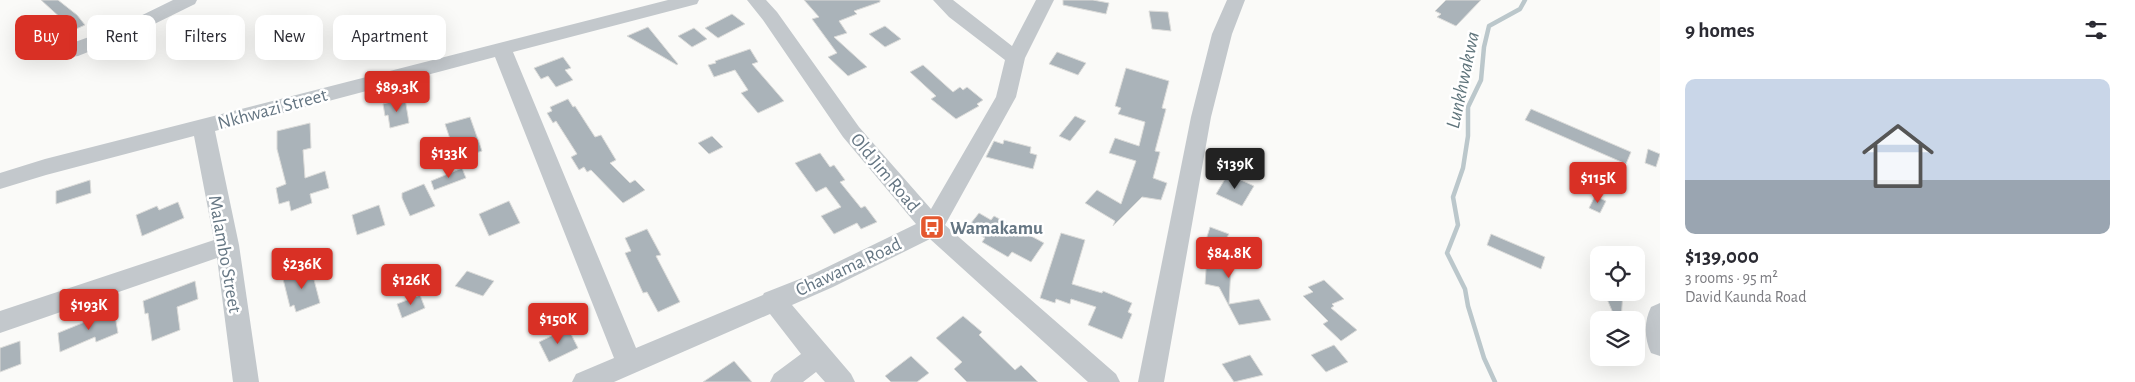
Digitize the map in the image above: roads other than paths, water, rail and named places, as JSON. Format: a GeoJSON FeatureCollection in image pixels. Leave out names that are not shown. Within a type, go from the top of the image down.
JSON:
{"type":"FeatureCollection","features":[{"type":"Feature","properties":{"kind":"street"},"geometry":{"type":"LineString","coordinates":[[77,49],[129,29],[188,0]]}},
{"type":"Feature","properties":{"kind":"street","name":"Nkhwazi Street"},"geometry":{"type":"LineString","coordinates":[[0,181],[45,167],[690,0]]}},
{"type":"Feature","properties":{"kind":"street","name":"Old Jim Road"},"geometry":{"type":"LineString","coordinates":[[756,0],[770,16],[851,132],[932,227],[1107,382]]}},
{"type":"Feature","properties":{"kind":"street"},"geometry":{"type":"LineString","coordinates":[[942,0],[1015,58]]}},
{"type":"Feature","properties":{"kind":"street"},"geometry":{"type":"LineString","coordinates":[[932,227],[989,130],[1006,97],[1015,58],[1045,0]]}},
{"type":"Feature","properties":{"kind":"street"},"geometry":{"type":"LineString","coordinates":[[1151,382],[1201,117],[1222,34],[1236,0]]}},
{"type":"Feature","properties":{"kind":"street"},"geometry":{"type":"LineString","coordinates":[[502,49],[629,363]]}},
{"type":"Feature","properties":{"kind":"street","name":"Malambo Street"},"geometry":{"type":"LineString","coordinates":[[203,126],[227,245],[246,382]]}},
{"type":"Feature","properties":{"kind":"street","name":"Chawama Road"},"geometry":{"type":"LineString","coordinates":[[585,382],[773,300],[824,280],[932,227]]}},
{"type":"Feature","properties":{"kind":"street"},"geometry":{"type":"LineString","coordinates":[[0,322],[227,245]]}},
{"type":"Feature","properties":{"kind":"street"},"geometry":{"type":"LineString","coordinates":[[773,300],[818,356],[842,382]]}},
{"type":"Feature","properties":{"kind":"street"},"geometry":{"type":"LineString","coordinates":[[1660,314],[1658,335],[1660,345]]}},
{"type":"Feature","properties":{"kind":"street"},"geometry":{"type":"LineString","coordinates":[[783,382],[818,356]]}},
{"type":"Feature","properties":{"kind":"waterway","name":"Lunkhwakwa"},"geometry":{"type":"LineString","coordinates":[[1495,382],[1484,358],[1468,306],[1465,289],[1447,253],[1458,225],[1453,197],[1463,168],[1468,136],[1468,107],[1481,80],[1484,47],[1489,26],[1520,9],[1525,0]]}},
{"type":"Feature","properties":{"kind":"place","name":"Wamakamu"},"geometry":{"type":"Point","coordinates":[932,227]}}]}
